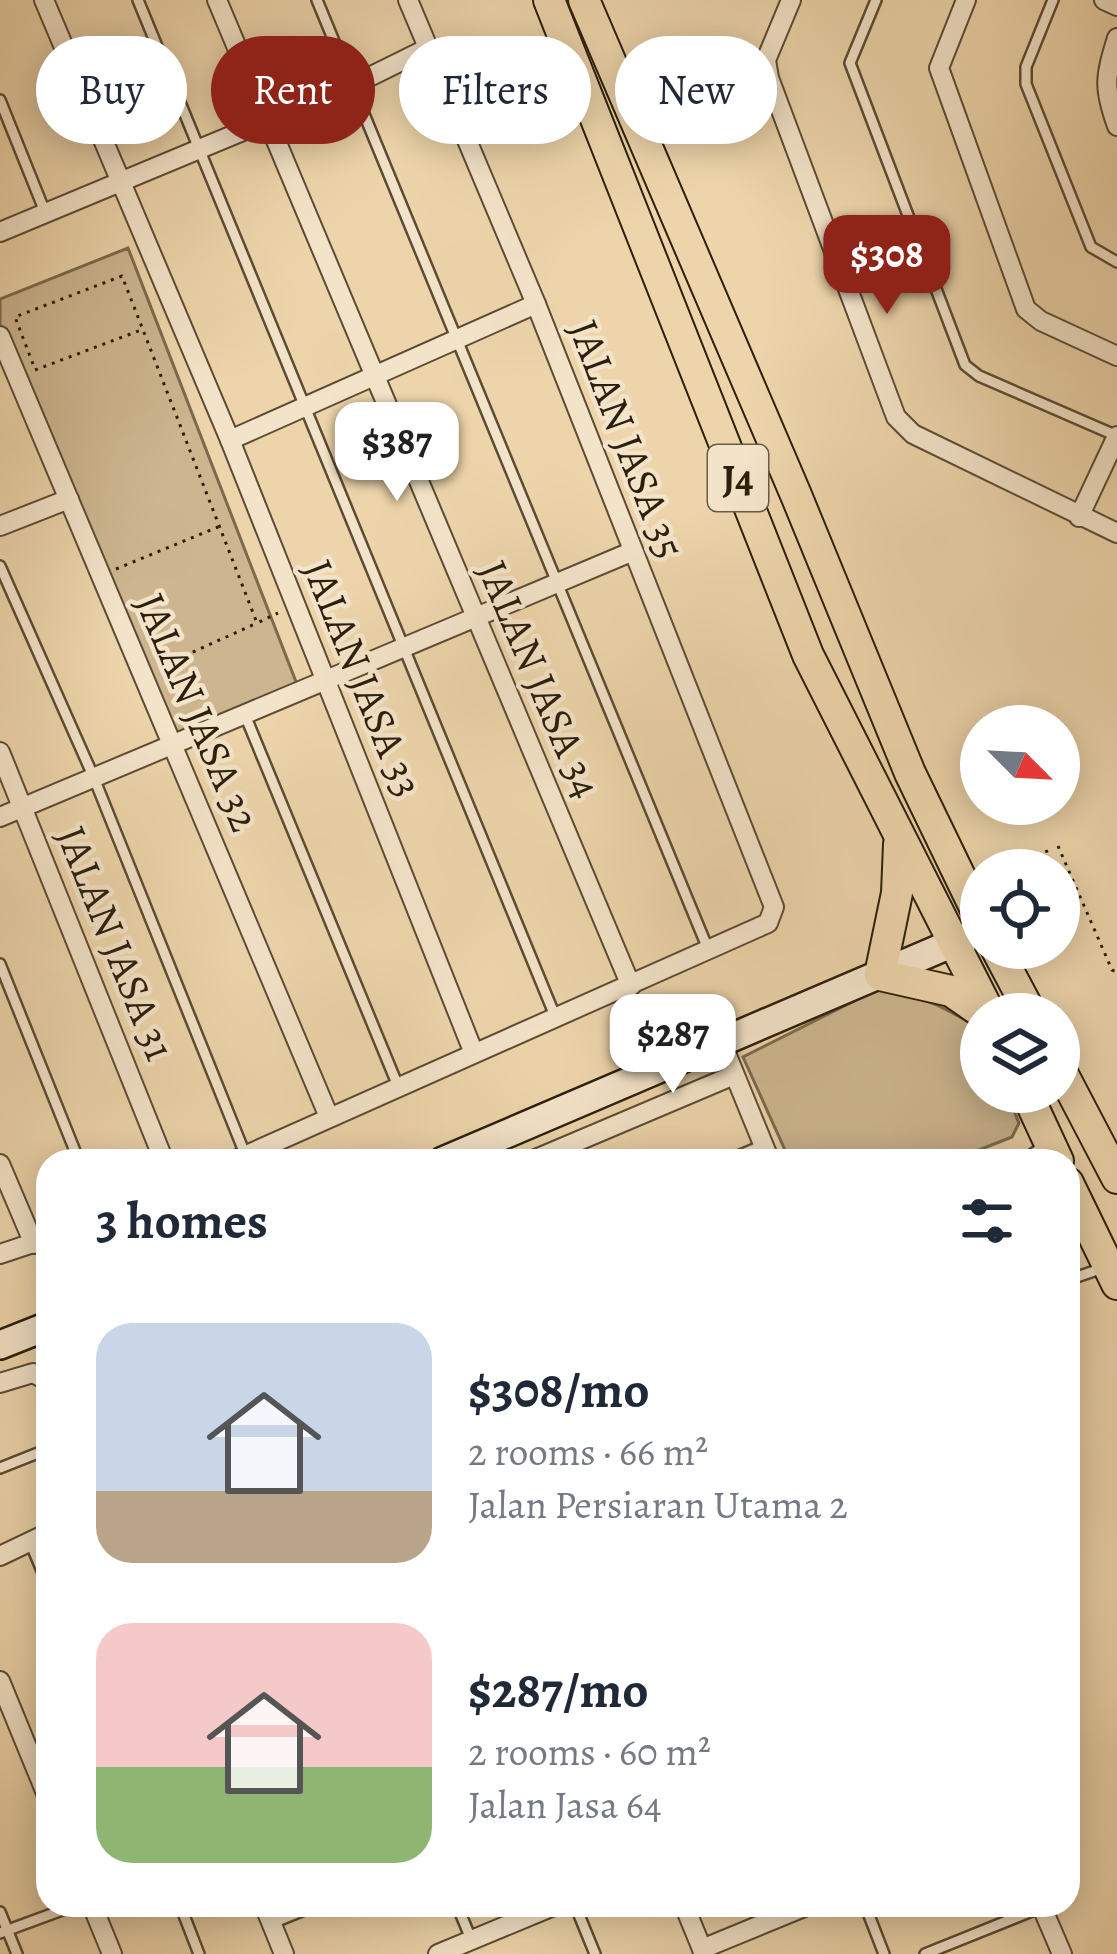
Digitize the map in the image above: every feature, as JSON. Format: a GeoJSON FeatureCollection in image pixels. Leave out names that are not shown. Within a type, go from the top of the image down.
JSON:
{"type":"FeatureCollection","features":[{"type":"Feature","properties":{"kind":"main road","name":"J4"},"geometry":{"type":"LineString","coordinates":[[548,0],[808,655],[898,838],[960,924]]}},
{"type":"Feature","properties":{"kind":"main road","name":"J4"},"geometry":{"type":"LineString","coordinates":[[584,0],[910,773],[960,877]]}},
{"type":"Feature","properties":{"kind":"main road"},"geometry":{"type":"LineString","coordinates":[[754,517],[797,589],[808,590],[813,581],[796,495]]}},
{"type":"Feature","properties":{"kind":"main road"},"geometry":{"type":"LineString","coordinates":[[898,838],[897,892],[880,975],[937,986],[960,996]]}},
{"type":"Feature","properties":{"kind":"main road"},"geometry":{"type":"LineString","coordinates":[[1080,1107],[1117,1178]]}},
{"type":"Feature","properties":{"kind":"main road"},"geometry":{"type":"LineString","coordinates":[[1035,1113],[1052,1149]]}},
{"type":"Feature","properties":{"kind":"main road"},"geometry":{"type":"LineString","coordinates":[[1080,1208],[1112,1275]]}},
{"type":"Feature","properties":{"kind":"street","name":"JALAN JASA 33"},"geometry":{"type":"LineString","coordinates":[[44,0],[230,440],[472,1052]]}},
{"type":"Feature","properties":{"kind":"street","name":"JALAN JASA 34"},"geometry":{"type":"LineString","coordinates":[[217,0],[231,36]]}},
{"type":"Feature","properties":{"kind":"street","name":"JALAN JASA 35"},"geometry":{"type":"LineString","coordinates":[[408,0],[423,36]]}},
{"type":"Feature","properties":{"kind":"street"},"geometry":{"type":"LineString","coordinates":[[791,0],[766,60],[769,78],[896,417],[913,434],[1117,533]]}},
{"type":"Feature","properties":{"kind":"street"},"geometry":{"type":"LineString","coordinates":[[965,0],[939,68],[1026,309],[1041,321],[1117,356]]}},
{"type":"Feature","properties":{"kind":"street"},"geometry":{"type":"LineString","coordinates":[[1104,0],[1117,6]]}},
{"type":"Feature","properties":{"kind":"street"},"geometry":{"type":"LineString","coordinates":[[1117,38],[1105,77],[1117,126]]}},
{"type":"Feature","properties":{"kind":"street"},"geometry":{"type":"LineString","coordinates":[[0,232],[211,144]]}},
{"type":"Feature","properties":{"kind":"street","name":"JALAN JASA 34"},"geometry":{"type":"LineString","coordinates":[[274,144],[631,986]]}},
{"type":"Feature","properties":{"kind":"street","name":"JALAN JASA 35"},"geometry":{"type":"LineString","coordinates":[[468,144],[774,907],[768,923],[708,950]]}},
{"type":"Feature","properties":{"kind":"street"},"geometry":{"type":"LineString","coordinates":[[230,440],[536,304]]}},
{"type":"Feature","properties":{"kind":"street","name":"JALAN JASA 32"},"geometry":{"type":"LineString","coordinates":[[0,336],[329,1117]]}},
{"type":"Feature","properties":{"kind":"street"},"geometry":{"type":"LineString","coordinates":[[1078,517],[1117,436]]}},
{"type":"Feature","properties":{"kind":"street"},"geometry":{"type":"LineString","coordinates":[[0,526],[69,499]]}},
{"type":"Feature","properties":{"kind":"street"},"geometry":{"type":"LineString","coordinates":[[0,818],[631,552]]}},
{"type":"Feature","properties":{"kind":"street","name":"JALAN JASA 31"},"geometry":{"type":"LineString","coordinates":[[0,752],[159,1149]]}},
{"type":"Feature","properties":{"kind":"street"},"geometry":{"type":"LineString","coordinates":[[471,1149],[960,941]]}},
{"type":"Feature","properties":{"kind":"street"},"geometry":{"type":"LineString","coordinates":[[259,1149],[708,950]]}},
{"type":"Feature","properties":{"kind":"street"},"geometry":{"type":"LineString","coordinates":[[721,1041],[765,1149]]}},
{"type":"Feature","properties":{"kind":"street"},"geometry":{"type":"LineString","coordinates":[[557,1149],[734,1075]]}},
{"type":"Feature","properties":{"kind":"street"},"geometry":{"type":"LineString","coordinates":[[579,1139],[583,1149]]}},
{"type":"Feature","properties":{"kind":"street"},"geometry":{"type":"LineString","coordinates":[[0,1164],[36,1232]]}},
{"type":"Feature","properties":{"kind":"street"},"geometry":{"type":"LineString","coordinates":[[0,1254],[36,1243]]}},
{"type":"Feature","properties":{"kind":"street"},"geometry":{"type":"LineString","coordinates":[[0,1345],[36,1331]]}},
{"type":"Feature","properties":{"kind":"street"},"geometry":{"type":"LineString","coordinates":[[0,1383],[36,1374]]}},
{"type":"Feature","properties":{"kind":"street"},"geometry":{"type":"LineString","coordinates":[[0,1556],[36,1539]]}},
{"type":"Feature","properties":{"kind":"street"},"geometry":{"type":"LineString","coordinates":[[0,1681],[9,1729],[36,1777]]}},
{"type":"Feature","properties":{"kind":"street"},"geometry":{"type":"LineString","coordinates":[[97,1917],[112,1954]]}},
{"type":"Feature","properties":{"kind":"street"},"geometry":{"type":"LineString","coordinates":[[269,1917],[284,1954]]}},
{"type":"Feature","properties":{"kind":"street"},"geometry":{"type":"LineString","coordinates":[[438,1954],[481,1943],[532,1917]]}},
{"type":"Feature","properties":{"kind":"street"},"geometry":{"type":"LineString","coordinates":[[689,1917],[703,1952],[782,1917]]}},
{"type":"Feature","properties":{"kind":"street"},"geometry":{"type":"LineString","coordinates":[[1047,1917],[1062,1954]]}},
{"type":"Feature","properties":{"kind":"lane"},"geometry":{"type":"LineString","coordinates":[[137,0],[556,1019]]}},
{"type":"Feature","properties":{"kind":"lane"},"geometry":{"type":"LineString","coordinates":[[316,0],[331,36]]}},
{"type":"Feature","properties":{"kind":"lane"},"geometry":{"type":"LineString","coordinates":[[876,0],[850,64],[965,364],[979,376],[1117,436]]}},
{"type":"Feature","properties":{"kind":"lane"},"geometry":{"type":"LineString","coordinates":[[1053,0],[1026,67],[1026,84],[1091,247],[1117,262]]}},
{"type":"Feature","properties":{"kind":"lane"},"geometry":{"type":"LineString","coordinates":[[0,100],[46,212]]}},
{"type":"Feature","properties":{"kind":"lane"},"geometry":{"type":"LineString","coordinates":[[375,143],[708,950]]}},
{"type":"Feature","properties":{"kind":"lane"},"geometry":{"type":"LineString","coordinates":[[0,566],[94,778],[236,1149]]}},
{"type":"Feature","properties":{"kind":"lane"},"geometry":{"type":"LineString","coordinates":[[245,715],[398,1086]]}},
{"type":"Feature","properties":{"kind":"lane"},"geometry":{"type":"LineString","coordinates":[[0,964],[74,1149]]}},
{"type":"Feature","properties":{"kind":"lane"},"geometry":{"type":"LineString","coordinates":[[1080,1279],[1112,1275]]}},
{"type":"Feature","properties":{"kind":"lane"},"geometry":{"type":"LineString","coordinates":[[0,1468],[36,1454]]}},
{"type":"Feature","properties":{"kind":"lane"},"geometry":{"type":"LineString","coordinates":[[0,1912],[3,1932],[17,1954]]}},
{"type":"Feature","properties":{"kind":"lane"},"geometry":{"type":"LineString","coordinates":[[3,1932],[44,1917]]}},
{"type":"Feature","properties":{"kind":"lane"},"geometry":{"type":"LineString","coordinates":[[185,1917],[199,1954]]}},
{"type":"Feature","properties":{"kind":"lane"},"geometry":{"type":"LineString","coordinates":[[465,1917],[481,1943]]}},
{"type":"Feature","properties":{"kind":"lane"},"geometry":{"type":"LineString","coordinates":[[579,1917],[595,1954]]}},
{"type":"Feature","properties":{"kind":"lane"},"geometry":{"type":"LineString","coordinates":[[870,1917],[884,1954]]}},
{"type":"Feature","properties":{"kind":"lane"},"geometry":{"type":"LineString","coordinates":[[925,1954],[1015,1917]]}},
{"type":"Feature","properties":{"kind":"path"},"geometry":{"type":"LineString","coordinates":[[143,329],[35,370],[15,317],[122,276],[143,329],[257,623]]}},
{"type":"Feature","properties":{"kind":"path"},"geometry":{"type":"LineString","coordinates":[[112,570],[219,526]]}},
{"type":"Feature","properties":{"kind":"path"},"geometry":{"type":"LineString","coordinates":[[150,671],[295,604]]}},
{"type":"Feature","properties":{"kind":"path"},"geometry":{"type":"LineString","coordinates":[[1080,897],[1117,972]]}},
{"type":"Feature","properties":{"kind":"shaded area"},"geometry":{"type":"Polygon","coordinates":[[[128,248],[298,687],[165,744],[0,327],[0,299],[128,248]]]}},
{"type":"Feature","properties":{"kind":"shaded area"},"geometry":{"type":"Polygon","coordinates":[[[886,985],[960,1017],[960,1113],[1015,1113],[1019,1123],[1012,1137],[982,1149],[785,1149],[743,1057],[886,985]]]}}]}
